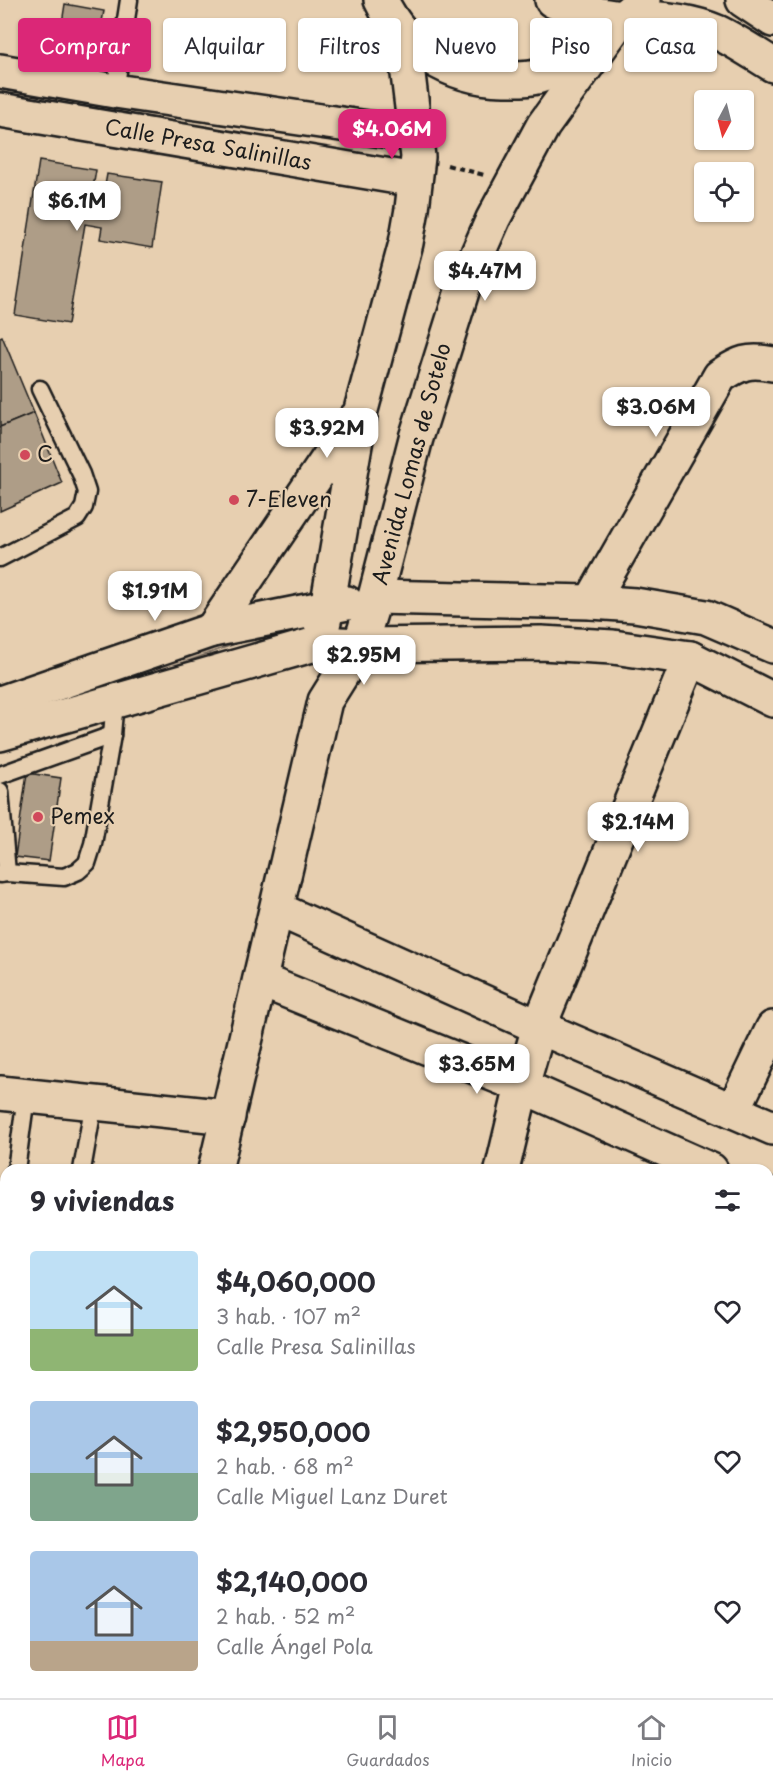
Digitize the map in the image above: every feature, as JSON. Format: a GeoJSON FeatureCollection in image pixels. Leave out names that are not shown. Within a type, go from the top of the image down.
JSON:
{"type":"FeatureCollection","features":[{"type":"Feature","properties":{"kind":"main road"},"geometry":{"type":"LineString","coordinates":[[381,0],[392,18]]}},
{"type":"Feature","properties":{"kind":"main road"},"geometry":{"type":"LineString","coordinates":[[552,0],[574,11],[632,9]]}},
{"type":"Feature","properties":{"kind":"main road"},"geometry":{"type":"LineString","coordinates":[[743,0],[773,20]]}},
{"type":"Feature","properties":{"kind":"main road"},"geometry":{"type":"LineString","coordinates":[[401,32],[429,56],[464,74],[491,79],[517,79],[542,75],[569,60],[632,9]]}},
{"type":"Feature","properties":{"kind":"main road"},"geometry":{"type":"LineString","coordinates":[[632,9],[639,18],[668,20],[718,33],[773,65]]}},
{"type":"Feature","properties":{"kind":"main road","name":"Avenida Lomas de Sotelo"},"geometry":{"type":"LineString","coordinates":[[325,701],[360,645],[441,352],[464,285],[493,219],[543,126],[632,9]]}},
{"type":"Feature","properties":{"kind":"main road"},"geometry":{"type":"LineString","coordinates":[[216,1164],[325,701],[319,643],[361,410],[406,243],[416,158],[407,66],[401,36]]}},
{"type":"Feature","properties":{"kind":"main road","name":"Calle Presa Salinillas"},"geometry":{"type":"LineString","coordinates":[[0,71],[116,91],[416,158]]}},
{"type":"Feature","properties":{"kind":"main road","name":"Calle Presa Salinillas"},"geometry":{"type":"LineString","coordinates":[[0,110],[416,158]]}},
{"type":"Feature","properties":{"kind":"main road"},"geometry":{"type":"LineString","coordinates":[[591,602],[720,376],[740,363],[773,364]]}},
{"type":"Feature","properties":{"kind":"main road"},"geometry":{"type":"LineString","coordinates":[[212,630],[361,410]]}},
{"type":"Feature","properties":{"kind":"main road"},"geometry":{"type":"LineString","coordinates":[[375,597],[635,605],[706,617],[773,646]]}},
{"type":"Feature","properties":{"kind":"main road","name":"Avenida Lomas de Sotelo"},"geometry":{"type":"LineString","coordinates":[[0,703],[212,630],[375,597]]}},
{"type":"Feature","properties":{"kind":"main road"},"geometry":{"type":"LineString","coordinates":[[0,734],[319,643],[360,645],[541,643],[613,647],[690,658],[773,700]]}},
{"type":"Feature","properties":{"kind":"main road"},"geometry":{"type":"LineString","coordinates":[[503,1164],[539,1028],[690,658]]}},
{"type":"Feature","properties":{"kind":"main road"},"geometry":{"type":"LineString","coordinates":[[277,909],[539,1028],[773,1128]]}},
{"type":"Feature","properties":{"kind":"main road"},"geometry":{"type":"LineString","coordinates":[[260,980],[522,1086],[698,1164]]}},
{"type":"Feature","properties":{"kind":"main road"},"geometry":{"type":"LineString","coordinates":[[733,1111],[773,1028]]}},
{"type":"Feature","properties":{"kind":"main road"},"geometry":{"type":"LineString","coordinates":[[13,1094],[228,1117]]}},
{"type":"Feature","properties":{"kind":"lane"},"geometry":{"type":"LineString","coordinates":[[116,91],[129,0]]}},
{"type":"Feature","properties":{"kind":"lane"},"geometry":{"type":"LineString","coordinates":[[0,558],[77,518],[84,507],[87,492],[81,474],[40,389]]}},
{"type":"Feature","properties":{"kind":"lane"},"geometry":{"type":"LineString","coordinates":[[0,791],[4,874],[64,877],[78,871],[87,863],[93,844],[112,735],[115,700]]}},
{"type":"Feature","properties":{"kind":"lane"},"geometry":{"type":"LineString","coordinates":[[0,775],[112,735]]}},
{"type":"Feature","properties":{"kind":"lane"},"geometry":{"type":"LineString","coordinates":[[13,1094],[16,1164]]}},
{"type":"Feature","properties":{"kind":"lane"},"geometry":{"type":"LineString","coordinates":[[83,1164],[94,1102]]}},
{"type":"Feature","properties":{"kind":"path"},"geometry":{"type":"LineString","coordinates":[[416,158],[512,182]]}},
{"type":"Feature","properties":{"kind":"shaded area"},"geometry":{"type":"Polygon","coordinates":[[[228,634],[238,643],[0,729],[0,710],[228,634]]]}},
{"type":"Feature","properties":{"kind":"building"},"geometry":{"type":"Polygon","coordinates":[[[65,4],[104,11],[103,18],[63,18],[65,4]]]}},
{"type":"Feature","properties":{"kind":"building"},"geometry":{"type":"Polygon","coordinates":[[[39,161],[96,170],[90,206],[101,208],[107,174],[162,182],[152,248],[100,239],[102,227],[85,224],[68,324],[15,315],[39,161]]]}},
{"type":"Feature","properties":{"kind":"building"},"geometry":{"type":"Polygon","coordinates":[[[2,336],[34,413],[0,427],[0,337],[2,336]]]}},
{"type":"Feature","properties":{"kind":"building","name":"C"},"geometry":{"type":"Polygon","coordinates":[[[34,413],[62,483],[0,511],[0,427],[34,413]]]}},
{"type":"Feature","properties":{"kind":"building","name":"Pemex"},"geometry":{"type":"Polygon","coordinates":[[[27,773],[61,778],[49,861],[15,857],[27,773]]]}},
{"type":"Feature","properties":{"kind":"place","name":"C"},"geometry":{"type":"Point","coordinates":[25,455]}},
{"type":"Feature","properties":{"kind":"place","name":"7-Eleven"},"geometry":{"type":"Point","coordinates":[234,500]}},
{"type":"Feature","properties":{"kind":"place","name":"Pemex"},"geometry":{"type":"Point","coordinates":[38,817]}}]}
